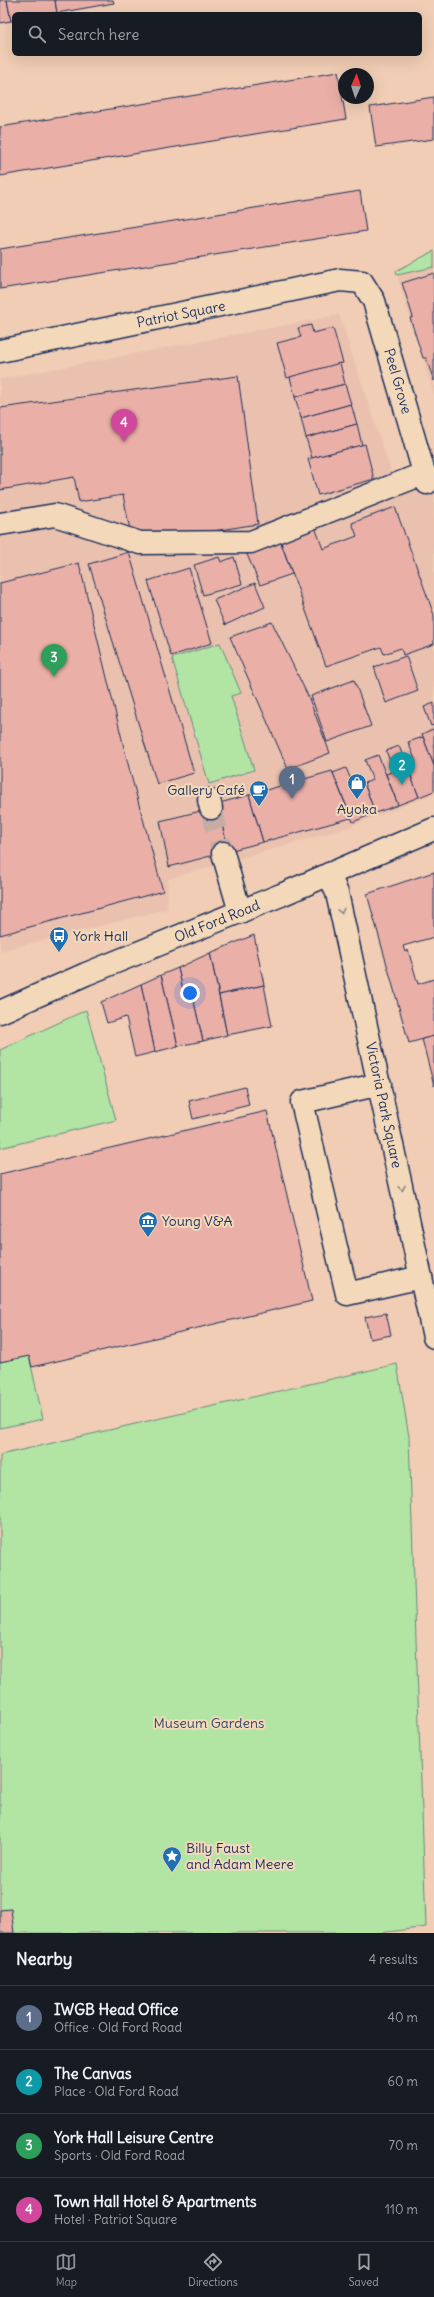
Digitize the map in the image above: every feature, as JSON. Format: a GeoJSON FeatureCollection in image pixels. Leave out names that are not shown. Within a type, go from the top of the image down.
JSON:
{"type":"FeatureCollection","features":[{"type":"Feature","properties":{"kind":"street","name":"Patriot Square"},"geometry":{"type":"LineString","coordinates":[[0,351],[340,280],[362,282]]}},
{"type":"Feature","properties":{"kind":"street","name":"Peel Grove"},"geometry":{"type":"LineString","coordinates":[[0,524],[55,516],[140,543],[251,542],[426,478],[374,301],[362,282]]}},
{"type":"Feature","properties":{"kind":"street","name":"Old Ford Road"},"geometry":{"type":"LineString","coordinates":[[0,1012],[86,974],[240,912],[434,829]]}},
{"type":"Feature","properties":{"kind":"street"},"geometry":{"type":"LineString","coordinates":[[223,853],[240,912]]}},
{"type":"Feature","properties":{"kind":"street","name":"Victoria Park Square"},"geometry":{"type":"LineString","coordinates":[[329,874],[337,893],[380,1084],[434,1338]]}},
{"type":"Feature","properties":{"kind":"street"},"geometry":{"type":"LineString","coordinates":[[380,1084],[302,1102],[347,1294],[421,1277]]}},
{"type":"Feature","properties":{"kind":"shaded area"},"geometry":{"type":"Polygon","coordinates":[[[434,267],[434,394],[397,275],[434,267]]]}},
{"type":"Feature","properties":{"kind":"shaded area"},"geometry":{"type":"Polygon","coordinates":[[[339,315],[399,496],[434,484],[434,794],[346,828],[168,879],[167,909],[0,951],[0,379],[339,315]]]}},
{"type":"Feature","properties":{"kind":"green space"},"geometry":{"type":"Polygon","coordinates":[[[434,251],[434,267],[397,275],[396,271],[434,251]]]}},
{"type":"Feature","properties":{"kind":"green space"},"geometry":{"type":"Polygon","coordinates":[[[220,643],[241,693],[231,696],[254,770],[209,784],[172,658],[220,643]]]}},
{"type":"Feature","properties":{"kind":"green space"},"geometry":{"type":"Polygon","coordinates":[[[86,1010],[116,1120],[0,1148],[0,1050],[86,1010]]]}},
{"type":"Feature","properties":{"kind":"green space"},"geometry":{"type":"Polygon","coordinates":[[[29,1356],[43,1419],[0,1428],[0,1362],[29,1356]]]}},
{"type":"Feature","properties":{"kind":"green space","name":"Museum Gardens"},"geometry":{"type":"Polygon","coordinates":[[[397,1364],[409,1437],[426,1927],[380,1933],[0,1933],[0,1455],[397,1364]]]}},
{"type":"Feature","properties":{"kind":"building"},"geometry":{"type":"Polygon","coordinates":[[[0,0],[7,0],[11,21],[0,23],[0,0]]]}},
{"type":"Feature","properties":{"kind":"building"},"geometry":{"type":"Polygon","coordinates":[[[7,0],[55,0],[57,12],[12,12],[11,21],[7,0]]]}},
{"type":"Feature","properties":{"kind":"building"},"geometry":{"type":"Polygon","coordinates":[[[55,0],[113,0],[114,3],[63,12],[57,12],[55,0]]]}},
{"type":"Feature","properties":{"kind":"building"},"geometry":{"type":"Polygon","coordinates":[[[338,72],[338,104],[343,104],[346,119],[0,176],[0,127],[338,72]]]}},
{"type":"Feature","properties":{"kind":"building"},"geometry":{"type":"Polygon","coordinates":[[[434,97],[434,139],[376,147],[370,107],[434,97]]]}},
{"type":"Feature","properties":{"kind":"building"},"geometry":{"type":"Polygon","coordinates":[[[360,191],[366,231],[0,289],[0,249],[360,191]]]}},
{"type":"Feature","properties":{"kind":"building"},"geometry":{"type":"Polygon","coordinates":[[[434,273],[434,381],[426,358],[423,358],[410,318],[413,317],[402,283],[434,273]]]}},
{"type":"Feature","properties":{"kind":"building"},"geometry":{"type":"Polygon","coordinates":[[[311,325],[313,333],[333,328],[343,363],[287,378],[277,343],[301,337],[298,328],[311,325]]]}},
{"type":"Feature","properties":{"kind":"building"},"geometry":{"type":"Polygon","coordinates":[[[340,363],[345,384],[295,397],[290,377],[340,363]]]}},
{"type":"Feature","properties":{"kind":"building"},"geometry":{"type":"Polygon","coordinates":[[[238,376],[258,524],[181,536],[130,530],[123,495],[79,502],[74,477],[0,490],[0,408],[238,376]]]}},
{"type":"Feature","properties":{"kind":"building"},"geometry":{"type":"Polygon","coordinates":[[[345,384],[351,404],[301,418],[295,397],[345,384]]]}},
{"type":"Feature","properties":{"kind":"building"},"geometry":{"type":"Polygon","coordinates":[[[351,404],[357,424],[306,438],[301,418],[351,404]]]}},
{"type":"Feature","properties":{"kind":"building"},"geometry":{"type":"Polygon","coordinates":[[[357,424],[362,445],[312,458],[306,438],[357,424]]]}},
{"type":"Feature","properties":{"kind":"building"},"geometry":{"type":"Polygon","coordinates":[[[365,444],[374,479],[318,495],[308,459],[365,444]]]}},
{"type":"Feature","properties":{"kind":"building"},"geometry":{"type":"Polygon","coordinates":[[[395,507],[434,615],[434,644],[403,655],[401,648],[384,654],[381,647],[326,666],[280,540],[315,527],[323,549],[357,536],[352,523],[395,507]]]}},
{"type":"Feature","properties":{"kind":"building"},"geometry":{"type":"Polygon","coordinates":[[[280,540],[292,574],[260,585],[246,552],[280,540]]]}},
{"type":"Feature","properties":{"kind":"building"},"geometry":{"type":"Polygon","coordinates":[[[129,552],[194,773],[157,784],[89,564],[129,552]]]}},
{"type":"Feature","properties":{"kind":"building"},"geometry":{"type":"Polygon","coordinates":[[[219,557],[221,562],[234,557],[242,584],[203,595],[194,565],[219,557]]]}},
{"type":"Feature","properties":{"kind":"building"},"geometry":{"type":"Polygon","coordinates":[[[79,563],[130,772],[163,891],[0,935],[0,583],[79,563]]]}},
{"type":"Feature","properties":{"kind":"building"},"geometry":{"type":"Polygon","coordinates":[[[189,568],[212,643],[171,656],[148,581],[189,568]]]}},
{"type":"Feature","properties":{"kind":"building"},"geometry":{"type":"Polygon","coordinates":[[[255,583],[265,607],[225,625],[214,600],[255,583]]]}},
{"type":"Feature","properties":{"kind":"building"},"geometry":{"type":"Polygon","coordinates":[[[272,622],[308,696],[330,753],[288,769],[230,637],[272,622]]]}},
{"type":"Feature","properties":{"kind":"building"},"geometry":{"type":"Polygon","coordinates":[[[406,656],[418,691],[386,703],[374,667],[406,656]]]}},
{"type":"Feature","properties":{"kind":"building"},"geometry":{"type":"Polygon","coordinates":[[[354,680],[371,726],[327,742],[311,696],[354,680]]]}},
{"type":"Feature","properties":{"kind":"building"},"geometry":{"type":"Polygon","coordinates":[[[434,703],[434,725],[431,726],[424,707],[434,703]]]}},
{"type":"Feature","properties":{"kind":"building"},"geometry":{"type":"Polygon","coordinates":[[[433,729],[434,732],[434,766],[422,734],[433,729]]]}},
{"type":"Feature","properties":{"kind":"building"},"geometry":{"type":"Polygon","coordinates":[[[423,737],[434,766],[434,791],[419,797],[407,766],[416,762],[408,742],[423,737]]]}},
{"type":"Feature","properties":{"kind":"building"},"geometry":{"type":"Polygon","coordinates":[[[399,746],[419,797],[398,805],[386,774],[394,771],[386,751],[399,746]]]}},
{"type":"Feature","properties":{"kind":"building"},"geometry":{"type":"Polygon","coordinates":[[[378,755],[398,805],[375,813],[364,783],[373,780],[365,760],[378,755]]]}},
{"type":"Feature","properties":{"kind":"building","name":"Ayoka"},"geometry":{"type":"Polygon","coordinates":[[[346,768],[354,787],[364,783],[375,813],[353,822],[333,773],[346,768]]]}},
{"type":"Feature","properties":{"kind":"building"},"geometry":{"type":"Polygon","coordinates":[[[332,771],[351,818],[263,842],[249,795],[332,771]]]}},
{"type":"Feature","properties":{"kind":"building"},"geometry":{"type":"Polygon","coordinates":[[[249,795],[263,842],[229,851],[216,804],[249,795]]]}},
{"type":"Feature","properties":{"kind":"building"},"geometry":{"type":"Polygon","coordinates":[[[217,807],[229,851],[169,867],[160,821],[217,807]]]}},
{"type":"Feature","properties":{"kind":"building"},"geometry":{"type":"Polygon","coordinates":[[[434,872],[434,937],[403,946],[405,952],[408,950],[418,984],[434,979],[434,1036],[409,1043],[367,894],[434,872]]]}},
{"type":"Feature","properties":{"kind":"building"},"geometry":{"type":"Polygon","coordinates":[[[254,935],[264,985],[219,995],[210,953],[254,935]]]}},
{"type":"Feature","properties":{"kind":"building"},"geometry":{"type":"Polygon","coordinates":[[[210,953],[227,1035],[203,1041],[193,998],[185,999],[178,968],[210,953]]]}},
{"type":"Feature","properties":{"kind":"building"},"geometry":{"type":"Polygon","coordinates":[[[178,968],[185,999],[193,998],[203,1041],[178,1046],[161,975],[178,968]]]}},
{"type":"Feature","properties":{"kind":"building"},"geometry":{"type":"Polygon","coordinates":[[[161,975],[178,1046],[155,1052],[141,984],[161,975]]]}},
{"type":"Feature","properties":{"kind":"building"},"geometry":{"type":"Polygon","coordinates":[[[141,984],[155,1052],[135,1057],[126,1017],[107,1023],[101,1002],[141,984]]]}},
{"type":"Feature","properties":{"kind":"building"},"geometry":{"type":"Polygon","coordinates":[[[264,985],[272,1026],[227,1035],[219,995],[264,985]]]}},
{"type":"Feature","properties":{"kind":"building"},"geometry":{"type":"Polygon","coordinates":[[[434,1036],[434,1086],[422,1039],[434,1036]]]}},
{"type":"Feature","properties":{"kind":"building"},"geometry":{"type":"Polygon","coordinates":[[[245,1087],[249,1105],[193,1119],[189,1101],[245,1087]]]}},
{"type":"Feature","properties":{"kind":"building","name":"Young V&A"},"geometry":{"type":"Polygon","coordinates":[[[267,1111],[312,1301],[32,1367],[29,1356],[0,1362],[0,1174],[267,1111]]]}},
{"type":"Feature","properties":{"kind":"building"},"geometry":{"type":"Polygon","coordinates":[[[386,1313],[391,1335],[370,1339],[365,1317],[386,1313]]]}},
{"type":"Feature","properties":{"kind":"building"},"geometry":{"type":"Polygon","coordinates":[[[11,1909],[14,1933],[0,1933],[0,1910],[11,1909]]]}},
{"type":"Feature","properties":{"kind":"tunnel"},"geometry":{"type":"LineString","coordinates":[[211,808],[223,853]]}},
{"type":"Feature","properties":{"kind":"place","name":"Town Hall Hotel & Apartments"},"geometry":{"type":"Point","coordinates":[124,442]}},
{"type":"Feature","properties":{"kind":"place","name":"York Hall Leisure Centre"},"geometry":{"type":"Point","coordinates":[54,677]}},
{"type":"Feature","properties":{"kind":"place","name":"The Canvas"},"geometry":{"type":"Point","coordinates":[402,785]}},
{"type":"Feature","properties":{"kind":"place","name":"IWGB Head Office"},"geometry":{"type":"Point","coordinates":[292,799]}},
{"type":"Feature","properties":{"kind":"place","name":"Ayoka"},"geometry":{"type":"Point","coordinates":[357,800]}},
{"type":"Feature","properties":{"kind":"place","name":"Gallery Café"},"geometry":{"type":"Point","coordinates":[259,807]}},
{"type":"Feature","properties":{"kind":"place","name":"York Hall"},"geometry":{"type":"Point","coordinates":[59,953]}},
{"type":"Feature","properties":{"kind":"place","name":"Young V&A"},"geometry":{"type":"Point","coordinates":[148,1238]}},
{"type":"Feature","properties":{"kind":"place","name":"Billy Faust and Adam Meere"},"geometry":{"type":"Point","coordinates":[172,1873]}}]}
